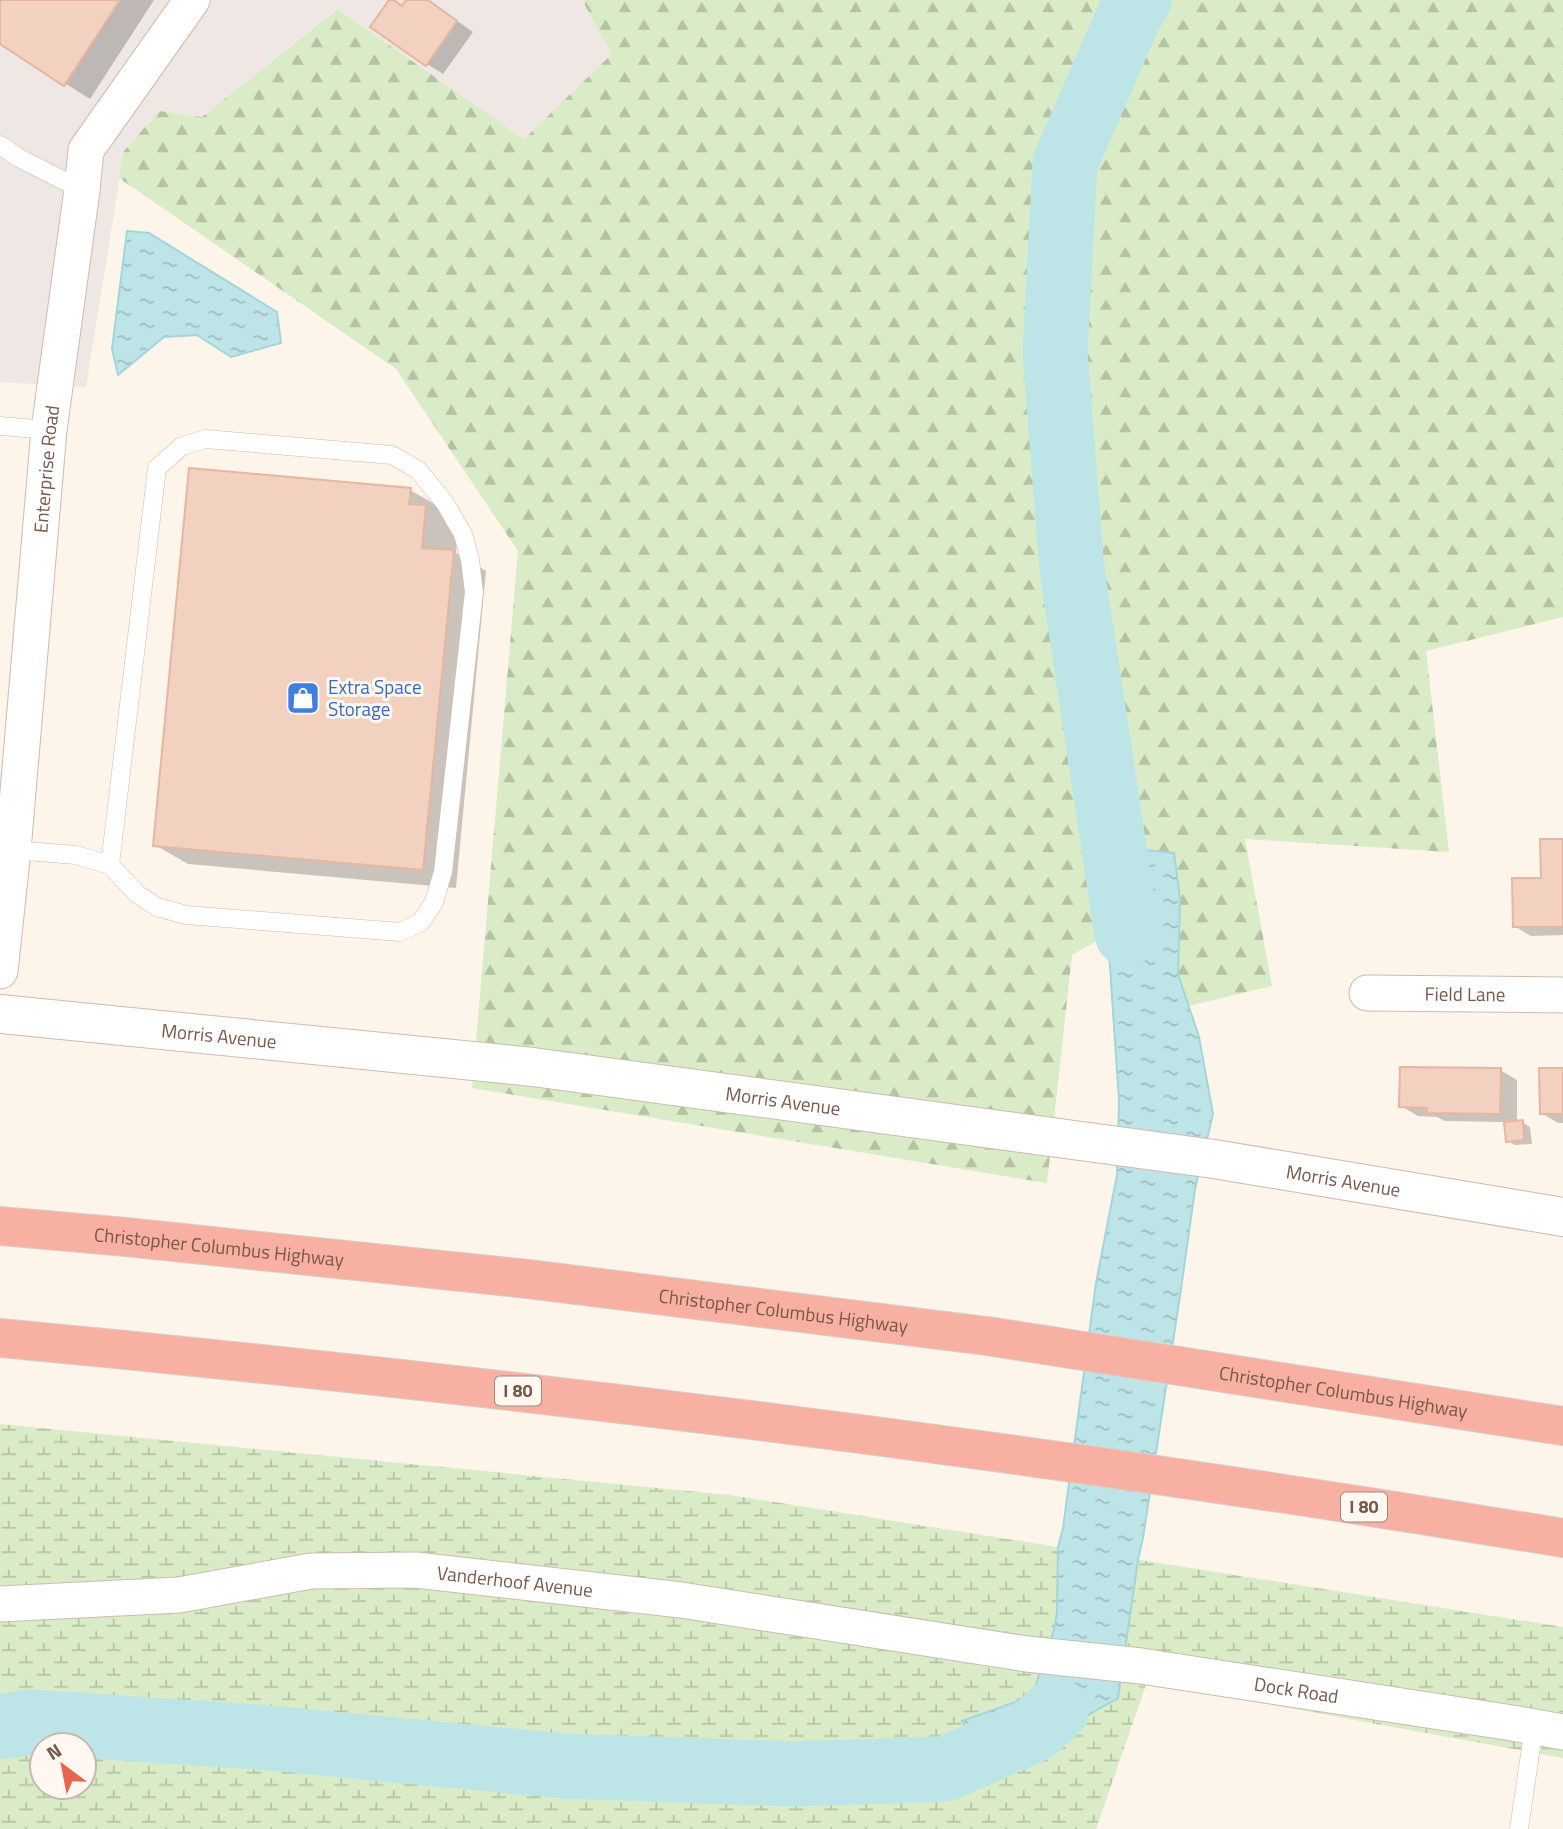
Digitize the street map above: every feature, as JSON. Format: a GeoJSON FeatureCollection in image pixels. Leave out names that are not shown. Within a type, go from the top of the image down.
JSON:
{"type":"FeatureCollection","features":[{"type":"Feature","properties":{"kind":"highway","name":"Christopher Columbus Highway"},"geometry":{"type":"LineString","coordinates":[[0,1226],[528,1279],[987,1336],[1563,1426]]}},
{"type":"Feature","properties":{"kind":"highway","name":"I 80"},"geometry":{"type":"LineString","coordinates":[[0,1338],[231,1360],[896,1437],[1563,1538]]}},
{"type":"Feature","properties":{"kind":"highway"},"geometry":{"type":"LineString","coordinates":[[0,1353],[231,1360]]}},
{"type":"Feature","properties":{"kind":"street","name":"Enterprise Road"},"geometry":{"type":"LineString","coordinates":[[0,971],[49,430],[86,150],[192,0]]}},
{"type":"Feature","properties":{"kind":"street","name":"Field Lane"},"geometry":{"type":"LineString","coordinates":[[1367,993],[1563,995]]}},
{"type":"Feature","properties":{"kind":"street","name":"Morris Avenue"},"geometry":{"type":"LineString","coordinates":[[0,1014],[533,1067],[1214,1158],[1563,1217]]}},
{"type":"Feature","properties":{"kind":"street","name":"Vanderhoof Avenue"},"geometry":{"type":"LineString","coordinates":[[0,1604],[179,1595],[311,1571],[416,1570],[681,1600],[1027,1654]]}},
{"type":"Feature","properties":{"kind":"street","name":"Dock Road"},"geometry":{"type":"LineString","coordinates":[[1027,1654],[1141,1666],[1548,1730]]}},
{"type":"Feature","properties":{"kind":"lane"},"geometry":{"type":"LineString","coordinates":[[0,145],[19,158],[82,190]]}},
{"type":"Feature","properties":{"kind":"lane"},"geometry":{"type":"LineString","coordinates":[[0,426],[49,430]]}},
{"type":"Feature","properties":{"kind":"lane"},"geometry":{"type":"LineString","coordinates":[[13,850],[76,855],[110,865],[138,894],[157,907],[186,915],[400,933],[421,922],[434,902],[443,872],[474,592],[463,534],[445,503],[418,470],[392,455],[206,439],[182,446],[157,468],[110,865]]}},
{"type":"Feature","properties":{"kind":"lane"},"geometry":{"type":"LineString","coordinates":[[1518,1829],[1548,1730]]}},
{"type":"Feature","properties":{"kind":"shaded area"},"geometry":{"type":"Polygon","coordinates":[[[0,0],[582,0],[613,54],[524,139],[336,9],[202,117],[159,111],[124,151],[86,387],[0,382],[0,0]]]}},
{"type":"Feature","properties":{"kind":"green space"},"geometry":{"type":"Polygon","coordinates":[[[582,0],[1563,0],[1563,617],[1426,651],[1449,852],[1245,839],[1272,986],[1172,1010],[1147,913],[1072,955],[1047,1183],[472,1088],[518,551],[396,369],[119,178],[124,151],[159,111],[202,117],[337,9],[524,139],[612,54],[582,0]]]}},
{"type":"Feature","properties":{"kind":"green space"},"geometry":{"type":"Polygon","coordinates":[[[0,1424],[730,1495],[1563,1627],[1563,1758],[1147,1682],[1096,1829],[0,1829],[0,1424]]]}},
{"type":"Feature","properties":{"kind":"water"},"geometry":{"type":"Polygon","coordinates":[[[127,231],[149,233],[277,312],[281,343],[231,357],[197,335],[164,337],[118,375],[112,349],[127,231]]]}},
{"type":"Feature","properties":{"kind":"water"},"geometry":{"type":"Polygon","coordinates":[[[1102,846],[1174,853],[1180,898],[1178,974],[1199,1037],[1213,1114],[1195,1189],[1118,1698],[1056,1733],[984,1762],[962,1721],[1032,1696],[1054,1630],[1057,1612],[1058,1547],[1063,1528],[1096,1283],[1117,1175],[1119,1101],[1102,846]]]}},
{"type":"Feature","properties":{"kind":"building"},"geometry":{"type":"Polygon","coordinates":[[[0,0],[120,0],[64,86],[0,44],[0,0]]]}},
{"type":"Feature","properties":{"kind":"building"},"geometry":{"type":"Polygon","coordinates":[[[389,0],[402,6],[406,0],[428,0],[457,21],[426,66],[370,27],[389,0]]]}},
{"type":"Feature","properties":{"kind":"building","name":"Extra Space Storage"},"geometry":{"type":"Polygon","coordinates":[[[189,468],[411,488],[409,504],[426,505],[422,548],[454,550],[423,870],[153,846],[189,468]]]}},
{"type":"Feature","properties":{"kind":"building"},"geometry":{"type":"Polygon","coordinates":[[[1540,839],[1563,839],[1563,927],[1513,927],[1512,878],[1541,878],[1540,839]]]}},
{"type":"Feature","properties":{"kind":"building"},"geometry":{"type":"Polygon","coordinates":[[[1400,1067],[1501,1068],[1500,1114],[1427,1113],[1427,1108],[1399,1107],[1400,1067]]]}},
{"type":"Feature","properties":{"kind":"building"},"geometry":{"type":"Polygon","coordinates":[[[1539,1068],[1563,1068],[1563,1114],[1540,1114],[1539,1068]]]}},
{"type":"Feature","properties":{"kind":"building"},"geometry":{"type":"Polygon","coordinates":[[[1523,1120],[1524,1140],[1506,1142],[1504,1122],[1523,1120]]]}},
{"type":"Feature","properties":{"kind":"waterway"},"geometry":{"type":"LineString","coordinates":[[1127,934],[1072,570],[1055,353],[1065,163],[1129,16],[1139,0]]}},
{"type":"Feature","properties":{"kind":"waterway"},"geometry":{"type":"LineString","coordinates":[[0,1727],[31,1722],[258,1737],[564,1766],[793,1774],[945,1769],[1034,1730],[1056,1710]]}},
{"type":"Feature","properties":{"kind":"place","name":"Extra Space Storage"},"geometry":{"type":"Point","coordinates":[303,698]}}]}
